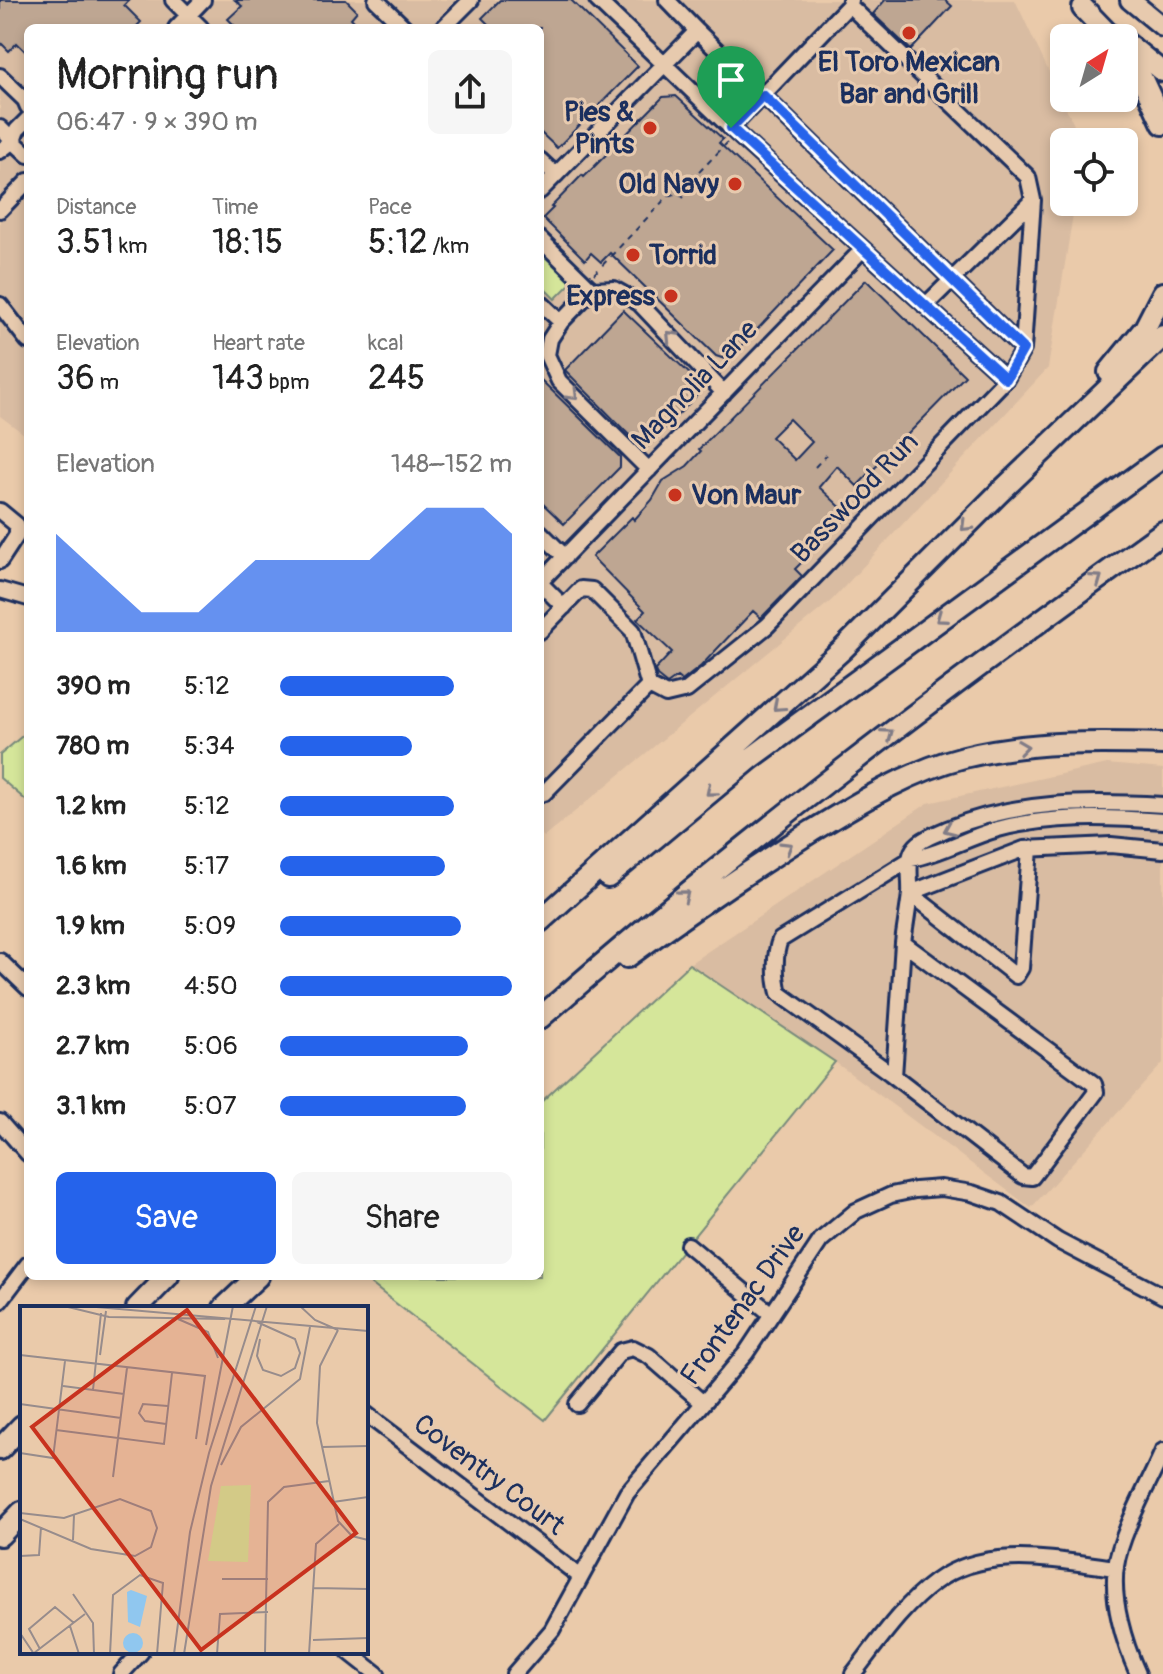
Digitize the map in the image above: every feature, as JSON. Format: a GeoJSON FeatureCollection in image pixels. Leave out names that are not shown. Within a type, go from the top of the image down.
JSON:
{"type":"FeatureCollection","features":[{"type":"Feature","properties":{"kind":"highway"},"geometry":{"type":"LineString","coordinates":[[1078,4],[1098,24]]}},
{"type":"Feature","properties":{"kind":"highway"},"geometry":{"type":"LineString","coordinates":[[1138,73],[1163,124]]}},
{"type":"Feature","properties":{"kind":"highway"},"geometry":{"type":"LineString","coordinates":[[998,494],[1124,355],[1145,328],[1163,293]]}},
{"type":"Feature","properties":{"kind":"highway"},"geometry":{"type":"LineString","coordinates":[[544,917],[843,649],[998,494],[1163,336]]}},
{"type":"Feature","properties":{"kind":"highway"},"geometry":{"type":"LineString","coordinates":[[544,930],[750,759],[1163,457]]}},
{"type":"Feature","properties":{"kind":"highway"},"geometry":{"type":"LineString","coordinates":[[544,1016],[645,926],[860,754],[1163,532]]}},
{"type":"Feature","properties":{"kind":"highway"},"geometry":{"type":"LineString","coordinates":[[544,1017],[752,868],[861,801],[916,774],[964,757],[1037,745],[1076,742],[1163,744]]}},
{"type":"Feature","properties":{"kind":"highway"},"geometry":{"type":"LineString","coordinates":[[139,1306],[164,1280]]}},
{"type":"Feature","properties":{"kind":"highway"},"geometry":{"type":"LineString","coordinates":[[226,1306],[254,1280]]}},
{"type":"Feature","properties":{"kind":"highway"},"geometry":{"type":"LineString","coordinates":[[0,1449],[20,1428]]}},
{"type":"Feature","properties":{"kind":"highway"},"geometry":{"type":"LineString","coordinates":[[0,1535],[20,1514]]}},
{"type":"Feature","properties":{"kind":"main road"},"geometry":{"type":"LineString","coordinates":[[1130,0],[1163,27]]}},
{"type":"Feature","properties":{"kind":"main road"},"geometry":{"type":"LineString","coordinates":[[1078,4],[1103,24]]}},
{"type":"Feature","properties":{"kind":"main road"},"geometry":{"type":"LineString","coordinates":[[1138,52],[1163,72]]}},
{"type":"Feature","properties":{"kind":"street"},"geometry":{"type":"LineString","coordinates":[[173,0],[197,24]]}},
{"type":"Feature","properties":{"kind":"street"},"geometry":{"type":"LineString","coordinates":[[180,24],[203,0]]}},
{"type":"Feature","properties":{"kind":"street"},"geometry":{"type":"LineString","coordinates":[[376,0],[401,24]]}},
{"type":"Feature","properties":{"kind":"street"},"geometry":{"type":"LineString","coordinates":[[447,24],[471,0]]}},
{"type":"Feature","properties":{"kind":"street"},"geometry":{"type":"LineString","coordinates":[[597,0],[1006,379]]}},
{"type":"Feature","properties":{"kind":"street"},"geometry":{"type":"LineString","coordinates":[[667,0],[1023,349]]}},
{"type":"Feature","properties":{"kind":"street"},"geometry":{"type":"LineString","coordinates":[[734,130],[850,3],[1028,177],[1033,200],[1023,349]]}},
{"type":"Feature","properties":{"kind":"street"},"geometry":{"type":"LineString","coordinates":[[544,187],[697,31]]}},
{"type":"Feature","properties":{"kind":"street"},"geometry":{"type":"LineString","coordinates":[[0,76],[24,99]]}},
{"type":"Feature","properties":{"kind":"street"},"geometry":{"type":"LineString","coordinates":[[0,151],[13,141],[24,123]]}},
{"type":"Feature","properties":{"kind":"street"},"geometry":{"type":"LineString","coordinates":[[0,128],[24,151]]}},
{"type":"Feature","properties":{"kind":"street"},"geometry":{"type":"LineString","coordinates":[[544,164],[556,175]]}},
{"type":"Feature","properties":{"kind":"street"},"geometry":{"type":"LineString","coordinates":[[0,210],[24,185]]}},
{"type":"Feature","properties":{"kind":"street"},"geometry":{"type":"LineString","coordinates":[[925,306],[1033,200]]}},
{"type":"Feature","properties":{"kind":"street"},"geometry":{"type":"LineString","coordinates":[[544,243],[588,287],[614,289],[639,303],[724,393]]}},
{"type":"Feature","properties":{"kind":"street","name":"Magnolia Lane"},"geometry":{"type":"LineString","coordinates":[[544,578],[863,249]]}},
{"type":"Feature","properties":{"kind":"street"},"geometry":{"type":"LineString","coordinates":[[588,287],[550,339],[547,355],[559,381],[649,470]]}},
{"type":"Feature","properties":{"kind":"street"},"geometry":{"type":"LineString","coordinates":[[0,305],[24,336]]}},
{"type":"Feature","properties":{"kind":"street"},"geometry":{"type":"LineString","coordinates":[[544,306],[561,322]]}},
{"type":"Feature","properties":{"kind":"street","name":"Basswood Run"},"geometry":{"type":"LineString","coordinates":[[649,686],[666,695],[687,690],[767,626],[1006,379],[1023,349]]}},
{"type":"Feature","properties":{"kind":"street"},"geometry":{"type":"LineString","coordinates":[[0,511],[17,525],[17,535],[0,561]]}},
{"type":"Feature","properties":{"kind":"street"},"geometry":{"type":"LineString","coordinates":[[544,536],[565,557]]}},
{"type":"Feature","properties":{"kind":"street"},"geometry":{"type":"LineString","coordinates":[[544,586],[564,607]]}},
{"type":"Feature","properties":{"kind":"street"},"geometry":{"type":"LineString","coordinates":[[544,627],[581,589],[592,590],[633,631],[649,686],[544,793]]}},
{"type":"Feature","properties":{"kind":"street"},"geometry":{"type":"LineString","coordinates":[[0,590],[24,597]]}},
{"type":"Feature","properties":{"kind":"street"},"geometry":{"type":"LineString","coordinates":[[894,1076],[913,849],[924,839],[961,824],[1040,804],[1108,810],[1163,821]]}},
{"type":"Feature","properties":{"kind":"street"},"geometry":{"type":"LineString","coordinates":[[1108,810],[1163,805]]}},
{"type":"Feature","properties":{"kind":"street"},"geometry":{"type":"LineString","coordinates":[[1107,845],[1108,810]]}},
{"type":"Feature","properties":{"kind":"street"},"geometry":{"type":"LineString","coordinates":[[910,893],[1030,849],[1107,845],[1163,850]]}},
{"type":"Feature","properties":{"kind":"street"},"geometry":{"type":"LineString","coordinates":[[910,893],[1016,976],[1021,968],[1030,849]]}},
{"type":"Feature","properties":{"kind":"street"},"geometry":{"type":"LineString","coordinates":[[903,943],[1094,1084],[1096,1092],[1032,1177],[1023,1176],[894,1076],[779,993],[776,984],[780,940],[911,859]]}},
{"type":"Feature","properties":{"kind":"street"},"geometry":{"type":"LineString","coordinates":[[0,961],[24,984]]}},
{"type":"Feature","properties":{"kind":"street"},"geometry":{"type":"LineString","coordinates":[[0,1122],[24,1149]]}},
{"type":"Feature","properties":{"kind":"street","name":"Frontenac Drive"},"geometry":{"type":"LineString","coordinates":[[514,1674],[552,1630],[627,1493],[746,1353],[821,1240],[856,1211],[880,1199],[927,1189],[972,1193],[1001,1203],[1058,1241],[1163,1296]]}},
{"type":"Feature","properties":{"kind":"street"},"geometry":{"type":"LineString","coordinates":[[688,1245],[770,1313]]}},
{"type":"Feature","properties":{"kind":"street"},"geometry":{"type":"LineString","coordinates":[[0,1301],[24,1269]]}},
{"type":"Feature","properties":{"kind":"street"},"geometry":{"type":"LineString","coordinates":[[577,1404],[621,1351],[633,1348],[649,1356],[703,1403]]}},
{"type":"Feature","properties":{"kind":"street","name":"Coventry Court"},"geometry":{"type":"LineString","coordinates":[[368,1416],[581,1577]]}},
{"type":"Feature","properties":{"kind":"street"},"geometry":{"type":"LineString","coordinates":[[1138,1674],[1121,1618],[1116,1568],[1120,1549],[1163,1451]]}},
{"type":"Feature","properties":{"kind":"street"},"geometry":{"type":"LineString","coordinates":[[853,1674],[916,1599],[955,1571],[989,1561],[1024,1558],[1116,1568]]}},
{"type":"Feature","properties":{"kind":"street"},"geometry":{"type":"LineString","coordinates":[[121,1674],[139,1654]]}},
{"type":"Feature","properties":{"kind":"street"},"geometry":{"type":"LineString","coordinates":[[352,1654],[377,1674]]}},
{"type":"Feature","properties":{"kind":"path"},"geometry":{"type":"LineString","coordinates":[[588,287],[668,196],[679,193],[734,130]]}},
{"type":"Feature","properties":{"kind":"path"},"geometry":{"type":"LineString","coordinates":[[679,193],[684,198]]}},
{"type":"Feature","properties":{"kind":"path"},"geometry":{"type":"LineString","coordinates":[[815,467],[826,455]]}},
{"type":"Feature","properties":{"kind":"shaded area"},"geometry":{"type":"Polygon","coordinates":[[[0,0],[1015,0],[1050,74],[1050,112],[1068,112],[1075,128],[1050,128],[1050,216],[1073,216],[1048,368],[832,600],[544,837],[544,24],[24,24],[24,434],[0,416],[0,0]]]}},
{"type":"Feature","properties":{"kind":"shaded area"},"geometry":{"type":"Polygon","coordinates":[[[1107,764],[1163,769],[1163,1063],[1031,1208],[835,1062],[689,964],[928,803],[1107,764]]]}},
{"type":"Feature","properties":{"kind":"green space"},"geometry":{"type":"Polygon","coordinates":[[[544,255],[572,282],[555,299],[544,288],[544,255]]]}},
{"type":"Feature","properties":{"kind":"green space"},"geometry":{"type":"Polygon","coordinates":[[[24,734],[24,799],[0,778],[0,755],[24,734]]]}},
{"type":"Feature","properties":{"kind":"green space"},"geometry":{"type":"Polygon","coordinates":[[[689,964],[835,1062],[545,1420],[366,1280],[544,1280],[544,1099],[689,964]]]}},
{"type":"Feature","properties":{"kind":"building"},"geometry":{"type":"Polygon","coordinates":[[[0,0],[129,0],[124,5],[141,22],[24,24],[24,50],[17,43],[9,51],[0,42],[0,0]]]}},
{"type":"Feature","properties":{"kind":"building"},"geometry":{"type":"Polygon","coordinates":[[[235,0],[346,0],[357,11],[351,18],[357,24],[233,24],[228,19],[242,6],[235,0]]]}},
{"type":"Feature","properties":{"kind":"building"},"geometry":{"type":"Polygon","coordinates":[[[500,0],[571,0],[638,66],[557,148],[544,136],[544,24],[488,24],[482,18],[500,0]]]}},
{"type":"Feature","properties":{"kind":"building","name":"El Toro Mexican Bar and Grill"},"geometry":{"type":"Polygon","coordinates":[[[885,0],[945,0],[952,6],[911,50],[873,14],[885,0]]]}},
{"type":"Feature","properties":{"kind":"building"},"geometry":{"type":"Polygon","coordinates":[[[676,96],[723,139],[719,143],[833,250],[728,360],[716,356],[610,253],[601,262],[591,253],[585,260],[544,219],[551,207],[582,175],[584,177],[663,97],[676,96]]]}},
{"type":"Feature","properties":{"kind":"building"},"geometry":{"type":"Polygon","coordinates":[[[866,280],[965,376],[857,486],[837,466],[819,487],[849,515],[795,569],[802,576],[761,618],[753,611],[701,666],[682,681],[677,677],[667,684],[655,670],[672,652],[637,619],[645,611],[592,557],[632,517],[634,520],[652,500],[663,481],[687,466],[701,451],[699,449],[866,280]],[[789,419],[771,437],[795,460],[812,442],[789,419]]]}},
{"type":"Feature","properties":{"kind":"building"},"geometry":{"type":"Polygon","coordinates":[[[623,310],[693,377],[689,382],[700,392],[647,447],[635,435],[632,438],[565,370],[623,310]]]}},
{"type":"Feature","properties":{"kind":"building"},"geometry":{"type":"Polygon","coordinates":[[[544,383],[620,457],[620,467],[564,524],[544,505],[544,383]]]}},
{"type":"Feature","properties":{"kind":"place","name":"El Toro Mexican Bar and Grill"},"geometry":{"type":"Point","coordinates":[909,33]}},
{"type":"Feature","properties":{"kind":"place","name":"Pies & Pints"},"geometry":{"type":"Point","coordinates":[650,128]}},
{"type":"Feature","properties":{"kind":"place","name":"Old Navy"},"geometry":{"type":"Point","coordinates":[735,184]}},
{"type":"Feature","properties":{"kind":"place","name":"Torrid"},"geometry":{"type":"Point","coordinates":[633,255]}},
{"type":"Feature","properties":{"kind":"place","name":"Express"},"geometry":{"type":"Point","coordinates":[671,296]}},
{"type":"Feature","properties":{"kind":"place","name":"Von Maur"},"geometry":{"type":"Point","coordinates":[675,495]}},
{"type":"Feature","properties":{"kind":"route"},"geometry":{"type":"LineString","coordinates":[[763,95],[1023,349],[1006,379],[736,133],[731,128],[763,95]]}}]}
